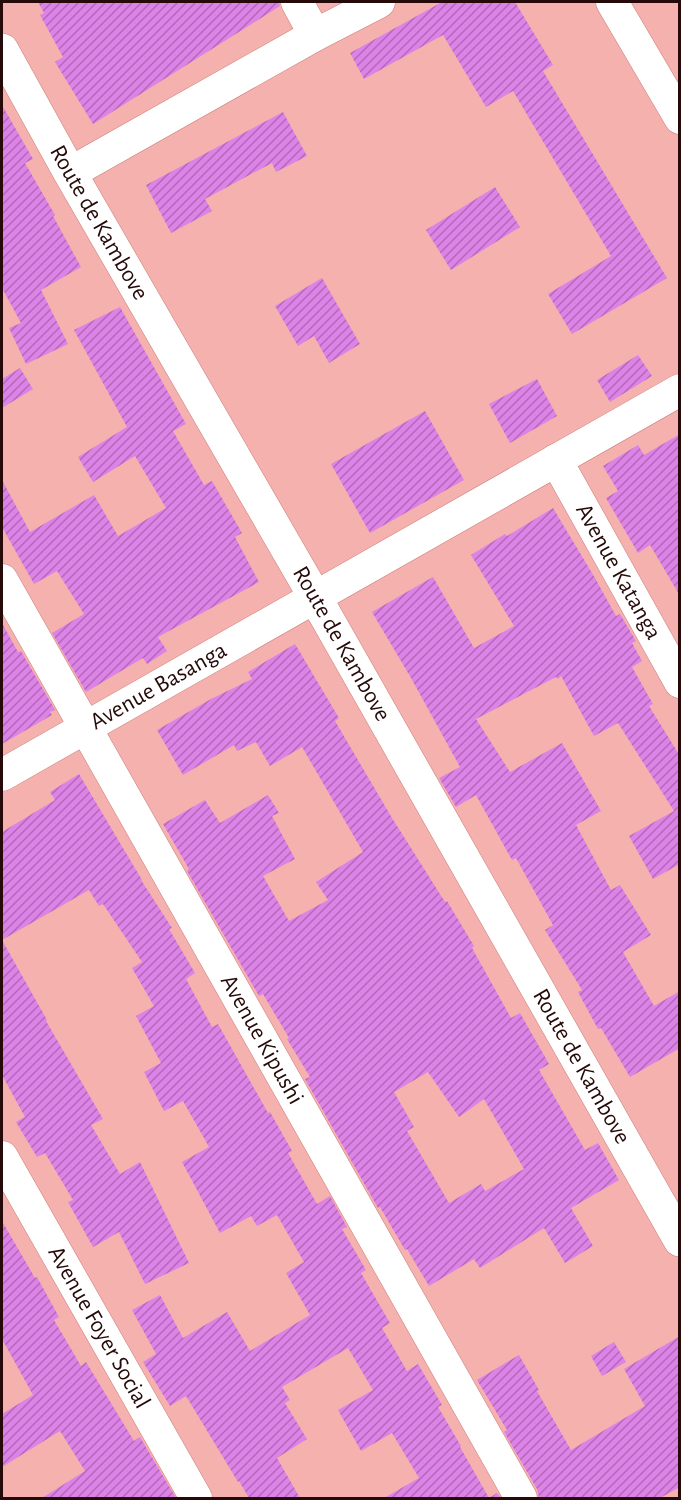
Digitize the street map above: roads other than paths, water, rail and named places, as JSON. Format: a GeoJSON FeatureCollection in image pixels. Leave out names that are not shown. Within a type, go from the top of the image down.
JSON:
{"type":"FeatureCollection","features":[{"type":"Feature","properties":{"kind":"street"},"geometry":{"type":"LineString","coordinates":[[297,2],[315,35]]}},
{"type":"Feature","properties":{"kind":"street"},"geometry":{"type":"LineString","coordinates":[[70,172],[315,35],[379,2]]}},
{"type":"Feature","properties":{"kind":"street"},"geometry":{"type":"LineString","coordinates":[[612,2],[680,118]]}},
{"type":"Feature","properties":{"kind":"street","name":"Route de Kambove"},"geometry":{"type":"LineString","coordinates":[[2,50],[680,1240]]}},
{"type":"Feature","properties":{"kind":"street","name":"Avenue Basanga"},"geometry":{"type":"LineString","coordinates":[[2,775],[680,390]]}},
{"type":"Feature","properties":{"kind":"street","name":"Avenue Katanga"},"geometry":{"type":"LineString","coordinates":[[556,460],[680,682]]}},
{"type":"Feature","properties":{"kind":"street","name":"Avenue Kipushi"},"geometry":{"type":"LineString","coordinates":[[2,580],[521,1498]]}},
{"type":"Feature","properties":{"kind":"street","name":"Avenue Foyer Social"},"geometry":{"type":"LineString","coordinates":[[2,1157],[196,1498]]}}]}
